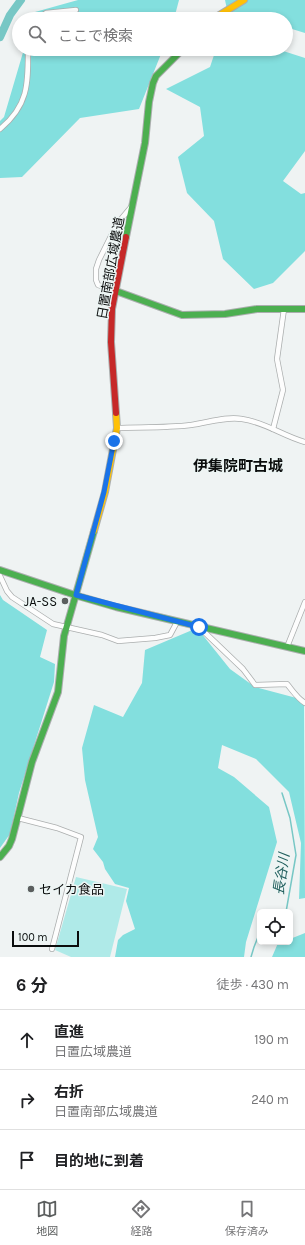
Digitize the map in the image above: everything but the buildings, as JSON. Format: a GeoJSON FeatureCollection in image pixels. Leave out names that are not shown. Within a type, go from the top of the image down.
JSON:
{"type":"FeatureCollection","features":[{"type":"Feature","properties":{"kind":"street"},"geometry":{"type":"LineString","coordinates":[[224,12],[244,0]]}},
{"type":"Feature","properties":{"kind":"street"},"geometry":{"type":"LineString","coordinates":[[56,12],[76,10]]}},
{"type":"Feature","properties":{"kind":"street"},"geometry":{"type":"LineString","coordinates":[[0,129],[18,110],[24,98],[28,79],[28,56]]}},
{"type":"Feature","properties":{"kind":"street","name":"日置南部広域農道"},"geometry":{"type":"LineString","coordinates":[[0,857],[9,846],[18,818],[32,762],[58,692],[66,627],[104,492],[117,428],[111,342],[112,309],[145,143],[149,102],[153,83],[156,76],[176,56]]}},
{"type":"Feature","properties":{"kind":"street"},"geometry":{"type":"LineString","coordinates":[[132,206],[117,224],[96,269],[96,280],[98,285],[182,315],[225,314],[257,309],[305,309]]}},
{"type":"Feature","properties":{"kind":"street"},"geometry":{"type":"LineString","coordinates":[[273,429],[283,390],[277,359],[284,309]]}},
{"type":"Feature","properties":{"kind":"street"},"geometry":{"type":"LineString","coordinates":[[117,428],[188,425],[230,418],[240,418],[254,421],[293,439],[305,442]]}},
{"type":"Feature","properties":{"kind":"street"},"geometry":{"type":"LineString","coordinates":[[0,570],[76,595],[177,622],[305,651]]}},
{"type":"Feature","properties":{"kind":"street"},"geometry":{"type":"LineString","coordinates":[[0,576],[7,591],[12,597],[48,622],[66,627],[122,641],[170,635],[177,622]]}},
{"type":"Feature","properties":{"kind":"street"},"geometry":{"type":"LineString","coordinates":[[287,647],[305,602]]}},
{"type":"Feature","properties":{"kind":"street"},"geometry":{"type":"LineString","coordinates":[[199,627],[242,669],[255,685],[287,684],[294,691],[297,698],[305,703]]}},
{"type":"Feature","properties":{"kind":"street"},"geometry":{"type":"LineString","coordinates":[[18,818],[57,828],[81,837],[52,949]]}},
{"type":"Feature","properties":{"kind":"shaded area"},"geometry":{"type":"Polygon","coordinates":[[[78,0],[179,0],[176,12],[35,12],[78,0]]]}},
{"type":"Feature","properties":{"kind":"shaded area"},"geometry":{"type":"Polygon","coordinates":[[[225,0],[305,0],[305,33],[293,29],[293,12],[228,12],[225,0]]]}},
{"type":"Feature","properties":{"kind":"shaded area"},"geometry":{"type":"Polygon","coordinates":[[[293,54],[305,58],[305,151],[283,181],[301,194],[305,193],[305,251],[273,283],[254,289],[223,259],[214,221],[187,193],[178,157],[204,136],[200,107],[166,89],[210,67],[214,56],[293,56],[293,54]]]}},
{"type":"Feature","properties":{"kind":"shaded area"},"geometry":{"type":"Polygon","coordinates":[[[22,56],[160,56],[139,109],[80,118],[22,177],[0,178],[0,121],[4,117],[22,56]]]}},
{"type":"Feature","properties":{"kind":"shaded area"},"geometry":{"type":"Polygon","coordinates":[[[0,595],[3,600],[47,630],[40,657],[55,664],[54,682],[19,793],[10,834],[0,848],[0,595]]]}},
{"type":"Feature","properties":{"kind":"shaded area"},"geometry":{"type":"Polygon","coordinates":[[[197,628],[230,669],[255,687],[304,700],[305,898],[299,899],[301,843],[289,792],[256,759],[222,745],[218,768],[234,777],[269,807],[277,842],[246,942],[244,957],[115,957],[118,940],[123,935],[135,929],[126,901],[129,888],[115,884],[105,869],[103,862],[93,849],[98,837],[85,780],[82,748],[94,705],[123,717],[142,683],[145,650],[197,628]]]}},
{"type":"Feature","properties":{"kind":"shaded area"},"geometry":{"type":"Polygon","coordinates":[[[76,877],[127,889],[110,957],[71,957],[55,950],[76,877]]]}},
{"type":"Feature","properties":{"kind":"shaded area"},"geometry":{"type":"Polygon","coordinates":[[[305,933],[305,957],[272,957],[277,945],[293,945],[293,938],[305,933]]]}},
{"type":"Feature","properties":{"kind":"waterway"},"geometry":{"type":"LineString","coordinates":[[12,12],[21,0]]}},
{"type":"Feature","properties":{"kind":"waterway"},"geometry":{"type":"LineString","coordinates":[[0,37],[12,12]]}},
{"type":"Feature","properties":{"kind":"waterway","name":"長谷川"},"geometry":{"type":"LineString","coordinates":[[282,793],[290,818],[296,855],[287,909]]}},
{"type":"Feature","properties":{"kind":"waterway","name":"長谷川"},"geometry":{"type":"LineString","coordinates":[[251,957],[257,940]]}},
{"type":"Feature","properties":{"kind":"traffic: fast"},"geometry":{"type":"LineString","coordinates":[[126,237],[145,143],[149,102],[153,83],[156,76],[176,56]]}},
{"type":"Feature","properties":{"kind":"traffic: fast"},"geometry":{"type":"LineString","coordinates":[[116,291],[182,315],[225,314],[257,309],[305,309]]}},
{"type":"Feature","properties":{"kind":"traffic: fast"},"geometry":{"type":"LineString","coordinates":[[0,857],[9,846],[12,839],[32,762],[58,692],[64,636],[94,531]]}},
{"type":"Feature","properties":{"kind":"traffic: fast"},"geometry":{"type":"LineString","coordinates":[[0,570],[116,607],[305,651]]}},
{"type":"Feature","properties":{"kind":"traffic: slow"},"geometry":{"type":"LineString","coordinates":[[224,12],[244,0]]}},
{"type":"Feature","properties":{"kind":"traffic: slow"},"geometry":{"type":"LineString","coordinates":[[94,531],[105,492],[117,428],[116,413]]}},
{"type":"Feature","properties":{"kind":"traffic: jam"},"geometry":{"type":"LineString","coordinates":[[116,413],[111,342],[112,309],[126,237]]}},
{"type":"Feature","properties":{"kind":"place","name":"JA-SS"},"geometry":{"type":"Point","coordinates":[65,601]}},
{"type":"Feature","properties":{"kind":"place","name":"セイカ食品"},"geometry":{"type":"Point","coordinates":[31,889]}},
{"type":"Feature","properties":{"kind":"district","name":"伊集院町古城"},"geometry":{"type":"Point","coordinates":[238,466]}},
{"type":"Feature","properties":{"kind":"route"},"geometry":{"type":"LineString","coordinates":[[114,441],[104,492],[76,595],[113,606],[199,627]]}}]}
